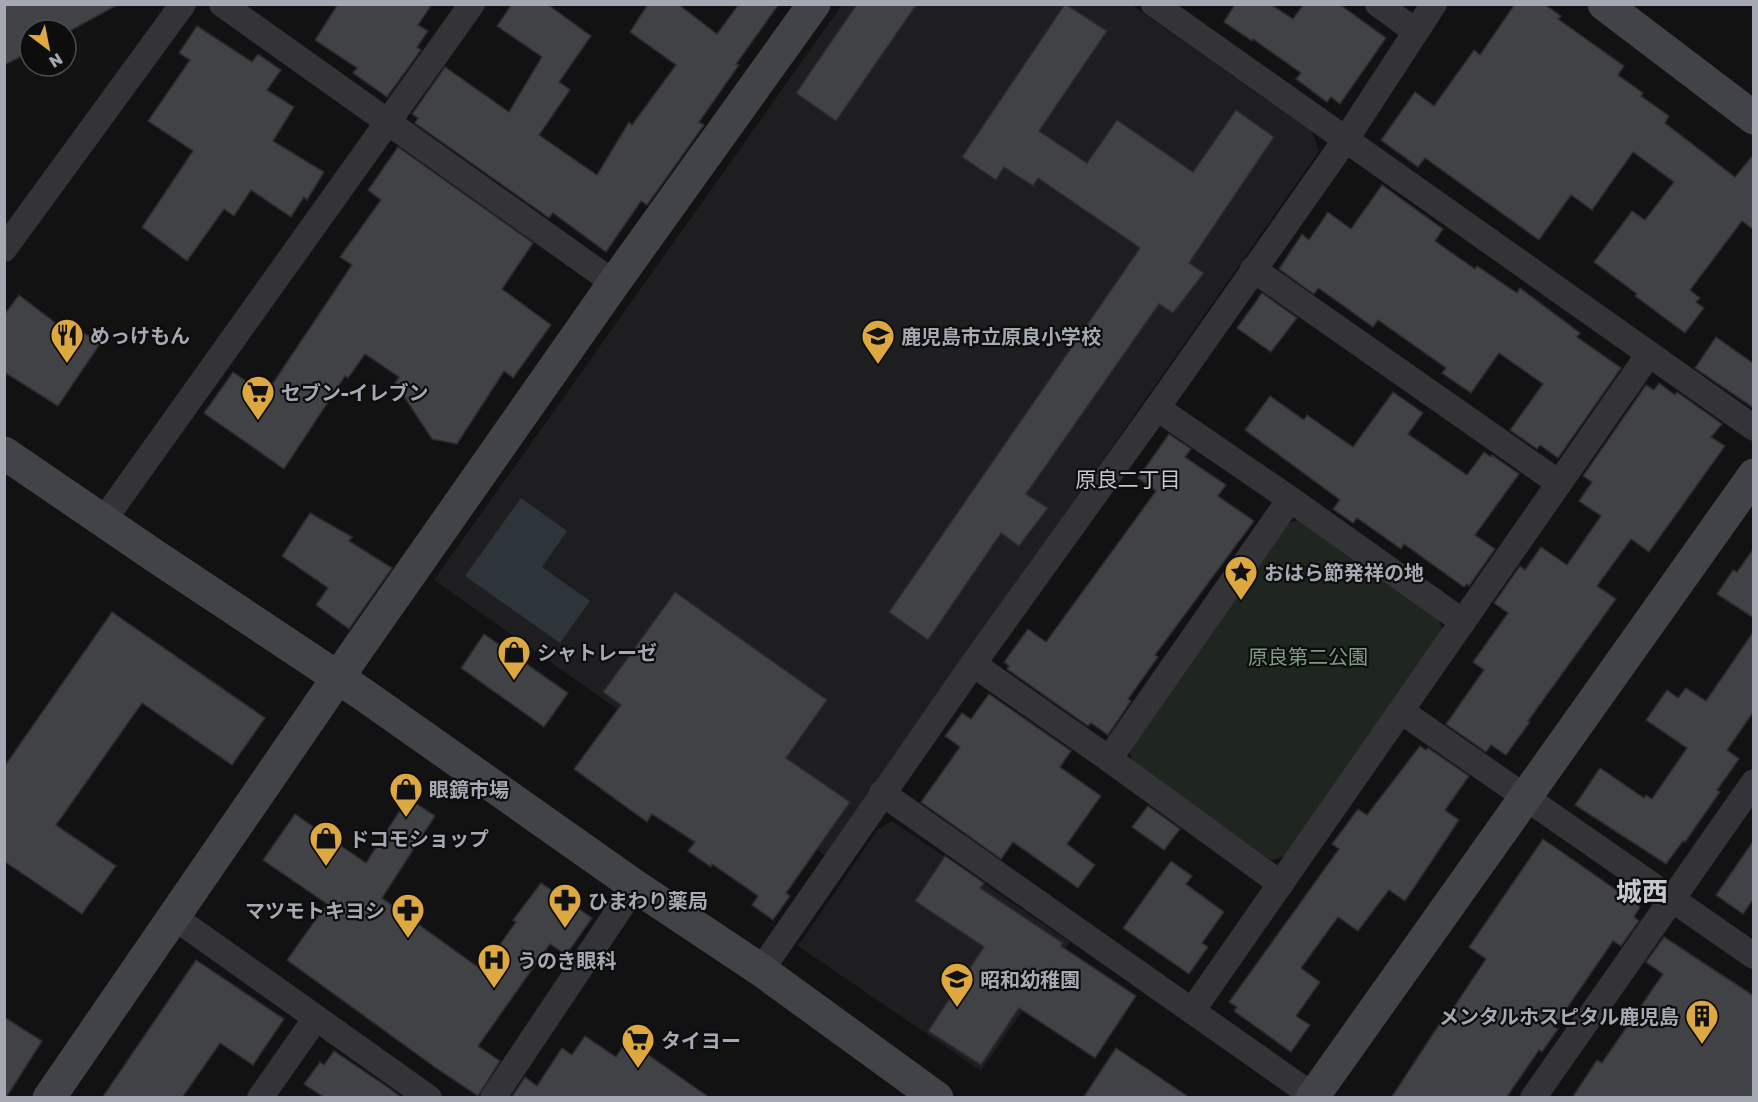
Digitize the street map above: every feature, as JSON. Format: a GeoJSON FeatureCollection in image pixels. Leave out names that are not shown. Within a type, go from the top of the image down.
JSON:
{"type":"FeatureCollection","features":[{"type":"Feature","properties":{"kind":"street"},"geometry":{"type":"LineString","coordinates":[[4,249],[183,4]]}},
{"type":"Feature","properties":{"kind":"street"},"geometry":{"type":"LineString","coordinates":[[222,4],[614,283]]}},
{"type":"Feature","properties":{"kind":"street"},"geometry":{"type":"LineString","coordinates":[[103,521],[472,4]]}},
{"type":"Feature","properties":{"kind":"street"},"geometry":{"type":"LineString","coordinates":[[49,1098],[614,283],[814,4]]}},
{"type":"Feature","properties":{"kind":"street"},"geometry":{"type":"LineString","coordinates":[[1154,4],[1754,428]]}},
{"type":"Feature","properties":{"kind":"street"},"geometry":{"type":"LineString","coordinates":[[1378,4],[1415,31]]}},
{"type":"Feature","properties":{"kind":"street"},"geometry":{"type":"LineString","coordinates":[[761,970],[973,664],[1346,139],[1434,4]]}},
{"type":"Feature","properties":{"kind":"street"},"geometry":{"type":"LineString","coordinates":[[1604,4],[1754,118]]}},
{"type":"Feature","properties":{"kind":"street"},"geometry":{"type":"LineString","coordinates":[[1253,269],[1559,483]]}},
{"type":"Feature","properties":{"kind":"street"},"geometry":{"type":"LineString","coordinates":[[1192,1011],[1649,354]]}},
{"type":"Feature","properties":{"kind":"street"},"geometry":{"type":"LineString","coordinates":[[1157,408],[1290,498],[1463,622]]}},
{"type":"Feature","properties":{"kind":"street"},"geometry":{"type":"LineString","coordinates":[[4,453],[338,678],[635,886],[761,970],[930,1096]]}},
{"type":"Feature","properties":{"kind":"street"},"geometry":{"type":"LineString","coordinates":[[882,794],[1313,1097],[1754,475]]}},
{"type":"Feature","properties":{"kind":"street"},"geometry":{"type":"LineString","coordinates":[[1109,759],[1290,498]]}},
{"type":"Feature","properties":{"kind":"street"},"geometry":{"type":"LineString","coordinates":[[973,664],[1281,884]]}},
{"type":"Feature","properties":{"kind":"street"},"geometry":{"type":"LineString","coordinates":[[1401,711],[1754,956]]}},
{"type":"Feature","properties":{"kind":"street"},"geometry":{"type":"LineString","coordinates":[[1533,1098],[1754,782]]}},
{"type":"Feature","properties":{"kind":"street"},"geometry":{"type":"LineString","coordinates":[[493,1098],[635,886]]}},
{"type":"Feature","properties":{"kind":"street"},"geometry":{"type":"LineString","coordinates":[[174,917],[316,1018],[418,1095]]}},
{"type":"Feature","properties":{"kind":"street"},"geometry":{"type":"LineString","coordinates":[[260,1098],[316,1018]]}},
{"type":"Feature","properties":{"kind":"shaded area","name":"鹿児島市立原良小学校"},"geometry":{"type":"Polygon","coordinates":[[[842,5],[1132,5],[1312,132],[1319,151],[826,856],[434,580],[842,5]]]}},
{"type":"Feature","properties":{"kind":"shaded area"},"geometry":{"type":"Polygon","coordinates":[[[521,498],[567,531],[542,567],[590,601],[560,643],[465,576],[521,498]]]}},
{"type":"Feature","properties":{"kind":"shaded area","name":"昭和幼稚園"},"geometry":{"type":"Polygon","coordinates":[[[892,821],[1070,942],[981,1071],[798,946],[878,829],[892,821]]]}},
{"type":"Feature","properties":{"kind":"green space","name":"原良第二公園"},"geometry":{"type":"Polygon","coordinates":[[[1300,519],[1437,616],[1443,631],[1286,856],[1271,860],[1134,764],[1127,747],[1281,526],[1300,519]]]}},
{"type":"Feature","properties":{"kind":"building"},"geometry":{"type":"Polygon","coordinates":[[[4,4],[119,4],[78,26],[78,18],[18,18],[18,58],[4,65],[4,4]]]}},
{"type":"Feature","properties":{"kind":"building"},"geometry":{"type":"Polygon","coordinates":[[[338,4],[432,4],[418,25],[428,31],[417,47],[421,50],[387,97],[353,73],[357,68],[315,40],[338,4]]]}},
{"type":"Feature","properties":{"kind":"building"},"geometry":{"type":"Polygon","coordinates":[[[512,4],[547,4],[591,36],[559,82],[570,90],[539,135],[597,175],[629,122],[632,125],[676,65],[630,32],[648,4],[678,4],[717,34],[739,4],[779,4],[736,64],[739,65],[699,122],[704,125],[647,205],[641,201],[606,252],[553,213],[549,218],[415,123],[418,118],[412,114],[445,67],[509,112],[542,57],[497,26],[512,4]]]}},
{"type":"Feature","properties":{"kind":"building"},"geometry":{"type":"Polygon","coordinates":[[[857,4],[917,4],[836,121],[796,93],[857,4]]]}},
{"type":"Feature","properties":{"kind":"building"},"geometry":{"type":"Polygon","coordinates":[[[1065,4],[1107,31],[1039,131],[1087,163],[1117,120],[1193,172],[1236,110],[1274,137],[1189,263],[1204,273],[1173,313],[1159,304],[1026,494],[1048,508],[1019,546],[1001,533],[928,640],[889,612],[1140,248],[1038,178],[1033,186],[1004,167],[996,180],[962,157],[1065,4]]]}},
{"type":"Feature","properties":{"kind":"building"},"geometry":{"type":"Polygon","coordinates":[[[1235,4],[1270,4],[1293,19],[1304,4],[1339,4],[1386,38],[1340,104],[1331,97],[1327,102],[1296,79],[1301,73],[1253,39],[1252,41],[1224,22],[1235,4]]]}},
{"type":"Feature","properties":{"kind":"building"},"geometry":{"type":"Polygon","coordinates":[[[1515,4],[1544,4],[1561,16],[1558,19],[1624,66],[1618,75],[1643,93],[1641,96],[1669,116],[1665,123],[1735,177],[1754,154],[1754,230],[1742,221],[1690,290],[1700,298],[1696,302],[1704,308],[1685,333],[1594,262],[1632,211],[1645,220],[1674,182],[1633,152],[1592,210],[1571,195],[1539,240],[1425,158],[1418,167],[1381,140],[1415,92],[1434,106],[1474,50],[1480,55],[1515,4]]]}},
{"type":"Feature","properties":{"kind":"building"},"geometry":{"type":"Polygon","coordinates":[[[197,26],[252,62],[258,54],[281,70],[267,90],[294,107],[273,141],[324,172],[307,200],[304,197],[291,217],[251,190],[234,216],[224,209],[187,261],[142,227],[193,151],[148,121],[190,60],[179,53],[197,26]]]}},
{"type":"Feature","properties":{"kind":"building"},"geometry":{"type":"Polygon","coordinates":[[[398,147],[533,243],[502,289],[551,325],[513,378],[504,371],[457,444],[432,439],[395,383],[399,377],[365,354],[348,378],[345,376],[284,469],[204,413],[233,372],[265,395],[352,265],[340,257],[381,200],[368,190],[398,147]]]}},
{"type":"Feature","properties":{"kind":"building"},"geometry":{"type":"Polygon","coordinates":[[[1382,185],[1443,229],[1435,241],[1475,269],[1477,266],[1517,293],[1520,288],[1580,333],[1577,337],[1621,368],[1558,458],[1540,445],[1537,449],[1510,430],[1543,384],[1499,353],[1471,393],[1442,373],[1446,368],[1378,320],[1373,327],[1318,288],[1314,294],[1279,269],[1302,234],[1309,240],[1328,212],[1351,229],[1382,185]]]}},
{"type":"Feature","properties":{"kind":"building"},"geometry":{"type":"Polygon","coordinates":[[[1262,293],[1297,318],[1271,352],[1237,328],[1262,293]]]}},
{"type":"Feature","properties":{"kind":"building"},"geometry":{"type":"Polygon","coordinates":[[[19,295],[66,331],[71,324],[100,344],[58,406],[4,372],[4,315],[19,295]]]}},
{"type":"Feature","properties":{"kind":"building"},"geometry":{"type":"Polygon","coordinates":[[[1716,337],[1754,364],[1754,408],[1695,368],[1716,337]]]}},
{"type":"Feature","properties":{"kind":"building"},"geometry":{"type":"Polygon","coordinates":[[[1659,383],[1675,395],[1677,392],[1722,424],[1711,437],[1725,446],[1649,552],[1631,539],[1597,586],[1616,599],[1506,755],[1491,745],[1486,752],[1446,724],[1484,670],[1473,662],[1508,613],[1494,603],[1520,566],[1525,570],[1541,547],[1567,565],[1601,516],[1579,501],[1592,482],[1583,476],[1646,385],[1654,390],[1659,383]]]}},
{"type":"Feature","properties":{"kind":"building"},"geometry":{"type":"Polygon","coordinates":[[[1393,392],[1423,413],[1408,434],[1467,475],[1484,452],[1519,474],[1475,535],[1495,549],[1469,586],[1467,584],[1464,587],[1404,544],[1401,549],[1357,518],[1353,523],[1333,509],[1340,500],[1245,430],[1270,396],[1304,420],[1307,415],[1353,447],[1393,392]]]}},
{"type":"Feature","properties":{"kind":"building"},"geometry":{"type":"Polygon","coordinates":[[[1169,434],[1191,449],[1185,457],[1226,485],[1218,496],[1254,521],[1155,655],[1158,657],[1128,699],[1131,701],[1108,735],[1091,723],[1088,726],[1007,669],[1009,666],[1004,662],[1028,629],[1046,642],[1156,491],[1138,478],[1169,434]]]}},
{"type":"Feature","properties":{"kind":"building"},"geometry":{"type":"Polygon","coordinates":[[[310,513],[352,537],[349,541],[392,568],[349,629],[316,605],[328,588],[282,556],[310,513]]]}},
{"type":"Feature","properties":{"kind":"building"},"geometry":{"type":"Polygon","coordinates":[[[1754,548],[1754,618],[1717,594],[1733,570],[1737,572],[1754,548]]]}},
{"type":"Feature","properties":{"kind":"building"},"geometry":{"type":"Polygon","coordinates":[[[675,592],[827,700],[786,758],[850,802],[786,893],[790,896],[773,920],[752,905],[758,896],[712,864],[711,867],[688,851],[695,842],[652,814],[647,822],[574,769],[621,705],[603,692],[675,592]]]}},
{"type":"Feature","properties":{"kind":"building"},"geometry":{"type":"Polygon","coordinates":[[[112,612],[265,718],[232,765],[142,703],[56,825],[116,866],[82,914],[4,861],[4,767],[112,612]]]}},
{"type":"Feature","properties":{"kind":"building"},"geometry":{"type":"Polygon","coordinates":[[[1754,631],[1754,711],[1727,750],[1739,759],[1717,790],[1720,792],[1685,842],[1683,841],[1666,864],[1575,805],[1600,768],[1644,798],[1646,795],[1652,799],[1687,748],[1646,720],[1667,690],[1678,698],[1686,688],[1706,701],[1754,631]]]}},
{"type":"Feature","properties":{"kind":"building","name":"シャトレーゼ"},"geometry":{"type":"Polygon","coordinates":[[[484,634],[568,693],[544,727],[461,668],[484,634]]]}},
{"type":"Feature","properties":{"kind":"building"},"geometry":{"type":"Polygon","coordinates":[[[989,694],[1071,751],[1060,767],[1101,796],[1067,844],[1095,865],[1078,888],[1013,842],[1001,859],[921,802],[960,747],[945,736],[962,713],[971,719],[989,694]]]}},
{"type":"Feature","properties":{"kind":"building"},"geometry":{"type":"Polygon","coordinates":[[[1420,746],[1426,750],[1428,748],[1469,776],[1445,810],[1459,820],[1405,901],[1389,890],[1358,931],[1338,917],[1301,968],[1320,982],[1296,1016],[1310,1025],[1291,1052],[1234,1011],[1237,1007],[1229,1002],[1339,849],[1332,844],[1358,809],[1367,815],[1420,746]]]}},
{"type":"Feature","properties":{"kind":"building"},"geometry":{"type":"Polygon","coordinates":[[[408,798],[435,816],[382,898],[482,970],[516,922],[513,920],[541,883],[592,918],[566,955],[550,944],[478,1046],[500,1061],[478,1096],[287,960],[327,904],[263,860],[295,814],[366,863],[408,798]]]}},
{"type":"Feature","properties":{"kind":"building"},"geometry":{"type":"Polygon","coordinates":[[[1148,806],[1180,829],[1164,850],[1132,827],[1148,806]]]}},
{"type":"Feature","properties":{"kind":"building"},"geometry":{"type":"Polygon","coordinates":[[[1543,839],[1638,905],[1640,907],[1634,917],[1639,921],[1621,946],[1613,941],[1554,1027],[1558,1029],[1542,1052],[1539,1050],[1506,1098],[1391,1098],[1444,1017],[1446,1019],[1486,959],[1469,947],[1543,839]]]}},
{"type":"Feature","properties":{"kind":"building"},"geometry":{"type":"Polygon","coordinates":[[[1754,840],[1754,898],[1743,914],[1716,895],[1754,840]]]}},
{"type":"Feature","properties":{"kind":"building"},"geometry":{"type":"Polygon","coordinates":[[[945,856],[984,883],[980,888],[1063,943],[1061,946],[1136,996],[1095,1058],[1019,1008],[981,1065],[928,1031],[984,947],[915,901],[945,856]]]}},
{"type":"Feature","properties":{"kind":"building"},"geometry":{"type":"Polygon","coordinates":[[[1171,861],[1192,876],[1186,884],[1224,912],[1202,943],[1208,947],[1189,974],[1123,928],[1171,861]]]}},
{"type":"Feature","properties":{"kind":"building"},"geometry":{"type":"Polygon","coordinates":[[[1664,937],[1754,996],[1754,1098],[1572,1098],[1597,1060],[1602,1063],[1663,974],[1646,962],[1664,937]]]}},
{"type":"Feature","properties":{"kind":"building"},"geometry":{"type":"Polygon","coordinates":[[[196,960],[284,1019],[253,1065],[220,1043],[182,1098],[102,1098],[196,960]]]}},
{"type":"Feature","properties":{"kind":"building"},"geometry":{"type":"Polygon","coordinates":[[[4,1017],[42,1041],[6,1098],[4,1098],[4,1017]]]}},
{"type":"Feature","properties":{"kind":"building"},"geometry":{"type":"Polygon","coordinates":[[[585,1036],[616,1057],[627,1040],[710,1098],[511,1098],[525,1077],[537,1086],[562,1048],[572,1055],[585,1036]]]}},
{"type":"Feature","properties":{"kind":"building"},"geometry":{"type":"Polygon","coordinates":[[[1116,1048],[1162,1079],[1190,1098],[1083,1098],[1116,1048]]]}},
{"type":"Feature","properties":{"kind":"building"},"geometry":{"type":"Polygon","coordinates":[[[334,1051],[402,1098],[325,1098],[304,1084],[320,1062],[324,1065],[334,1051]]]}},
{"type":"Feature","properties":{"kind":"place","name":"めっけもん"},"geometry":{"type":"Point","coordinates":[67,364]}},
{"type":"Feature","properties":{"kind":"place","name":"鹿児島市立原良小学校"},"geometry":{"type":"Point","coordinates":[878,365]}},
{"type":"Feature","properties":{"kind":"place","name":"セブン-イレブン"},"geometry":{"type":"Point","coordinates":[258,421]}},
{"type":"Feature","properties":{"kind":"place","name":"おはら節発祥の地"},"geometry":{"type":"Point","coordinates":[1241,601]}},
{"type":"Feature","properties":{"kind":"place","name":"シャトレーゼ"},"geometry":{"type":"Point","coordinates":[514,681]}},
{"type":"Feature","properties":{"kind":"place","name":"眼鏡市場"},"geometry":{"type":"Point","coordinates":[406,818]}},
{"type":"Feature","properties":{"kind":"place","name":"ドコモショップ"},"geometry":{"type":"Point","coordinates":[326,867]}},
{"type":"Feature","properties":{"kind":"place","name":"ひまわり薬局"},"geometry":{"type":"Point","coordinates":[565,929]}},
{"type":"Feature","properties":{"kind":"place","name":"マツモトキヨシ"},"geometry":{"type":"Point","coordinates":[408,939]}},
{"type":"Feature","properties":{"kind":"place","name":"うのき眼科"},"geometry":{"type":"Point","coordinates":[494,989]}},
{"type":"Feature","properties":{"kind":"place","name":"昭和幼稚園"},"geometry":{"type":"Point","coordinates":[957,1008]}},
{"type":"Feature","properties":{"kind":"place","name":"メンタルホスピタル鹿児島"},"geometry":{"type":"Point","coordinates":[1702,1045]}},
{"type":"Feature","properties":{"kind":"place","name":"タイヨー"},"geometry":{"type":"Point","coordinates":[638,1069]}},
{"type":"Feature","properties":{"kind":"district","name":"原良二丁目"},"geometry":{"type":"Point","coordinates":[1128,479]}},
{"type":"Feature","properties":{"kind":"district","name":"城西"},"geometry":{"type":"Point","coordinates":[1642,891]}}]}
